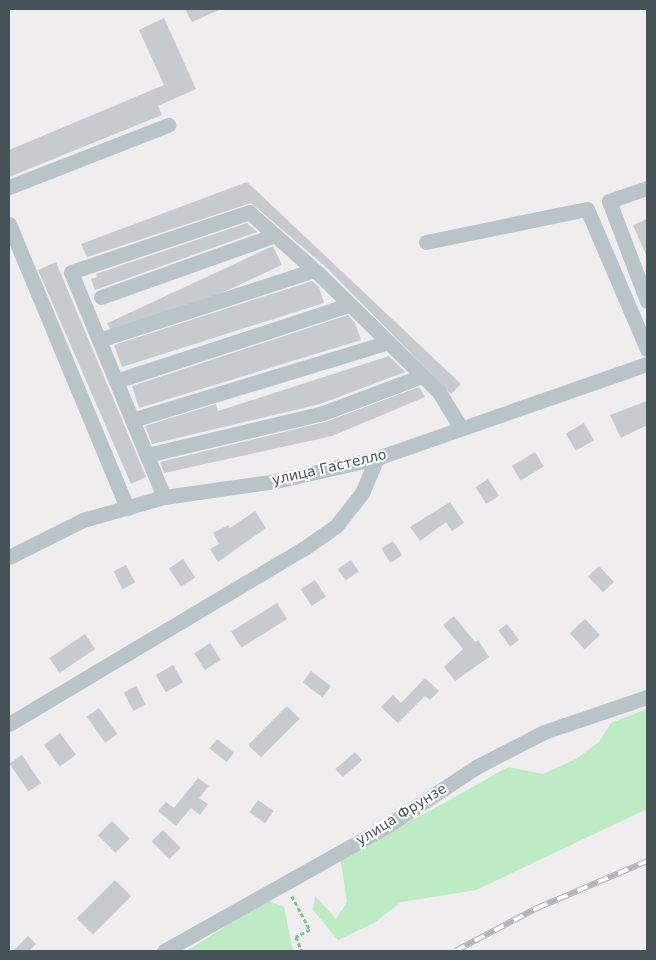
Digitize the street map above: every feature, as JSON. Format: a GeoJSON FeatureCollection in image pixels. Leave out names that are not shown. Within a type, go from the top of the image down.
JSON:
{"type":"FeatureCollection","features":[{"type":"Feature","properties":{"kind":"street"},"geometry":{"type":"LineString","coordinates":[[9,187],[168,125]]}},
{"type":"Feature","properties":{"kind":"street"},"geometry":{"type":"LineString","coordinates":[[647,188],[609,201],[590,203],[587,209],[647,349]]}},
{"type":"Feature","properties":{"kind":"street"},"geometry":{"type":"LineString","coordinates":[[609,201],[647,301]]}},
{"type":"Feature","properties":{"kind":"street"},"geometry":{"type":"LineString","coordinates":[[426,242],[587,209]]}},
{"type":"Feature","properties":{"kind":"street"},"geometry":{"type":"LineString","coordinates":[[164,497],[71,272],[249,212],[314,270],[439,392],[461,428]]}},
{"type":"Feature","properties":{"kind":"street"},"geometry":{"type":"LineString","coordinates":[[9,224],[127,508]]}},
{"type":"Feature","properties":{"kind":"street"},"geometry":{"type":"LineString","coordinates":[[101,297],[275,235]]}},
{"type":"Feature","properties":{"kind":"street"},"geometry":{"type":"LineString","coordinates":[[99,340],[314,270]]}},
{"type":"Feature","properties":{"kind":"street"},"geometry":{"type":"LineString","coordinates":[[116,381],[349,305]]}},
{"type":"Feature","properties":{"kind":"street"},"geometry":{"type":"LineString","coordinates":[[132,420],[388,342]]}},
{"type":"Feature","properties":{"kind":"street","name":"улица Гастелло"},"geometry":{"type":"LineString","coordinates":[[9,558],[83,520],[164,497],[276,481],[377,458],[647,364]]}},
{"type":"Feature","properties":{"kind":"street"},"geometry":{"type":"LineString","coordinates":[[147,455],[323,413],[422,376]]}},
{"type":"Feature","properties":{"kind":"street"},"geometry":{"type":"LineString","coordinates":[[9,724],[303,549],[336,526],[362,493],[377,458]]}},
{"type":"Feature","properties":{"kind":"street","name":"улица Фрунзе"},"geometry":{"type":"LineString","coordinates":[[164,951],[390,824],[476,767],[544,732],[647,697]]}},
{"type":"Feature","properties":{"kind":"path"},"geometry":{"type":"LineString","coordinates":[[284,882],[310,930],[296,937],[302,951]]}},
{"type":"Feature","properties":{"kind":"green space"},"geometry":{"type":"Polygon","coordinates":[[[647,709],[647,809],[476,890],[401,902],[374,923],[338,940],[313,910],[315,896],[336,919],[347,902],[340,856],[430,811],[508,767],[543,774],[576,759],[599,742],[611,723],[647,709]]]}},
{"type":"Feature","properties":{"kind":"green space"},"geometry":{"type":"Polygon","coordinates":[[[266,900],[284,907],[293,951],[187,951],[266,900]]]}},
{"type":"Feature","properties":{"kind":"building"},"geometry":{"type":"Polygon","coordinates":[[[185,9],[221,9],[192,22],[185,9]]]}},
{"type":"Feature","properties":{"kind":"building"},"geometry":{"type":"Polygon","coordinates":[[[164,18],[196,89],[158,106],[162,115],[9,177],[9,150],[164,85],[139,30],[164,18]]]}},
{"type":"Feature","properties":{"kind":"building"},"geometry":{"type":"Polygon","coordinates":[[[247,182],[461,384],[451,394],[327,268],[251,203],[87,257],[81,244],[247,182]]]}},
{"type":"Feature","properties":{"kind":"building"},"geometry":{"type":"Polygon","coordinates":[[[647,219],[647,257],[633,225],[647,219]]]}},
{"type":"Feature","properties":{"kind":"building"},"geometry":{"type":"Polygon","coordinates":[[[247,223],[257,232],[95,290],[91,279],[97,277],[96,274],[247,223]]]}},
{"type":"Feature","properties":{"kind":"building"},"geometry":{"type":"Polygon","coordinates":[[[273,246],[282,265],[116,342],[107,323],[273,246]]]}},
{"type":"Feature","properties":{"kind":"building"},"geometry":{"type":"Polygon","coordinates":[[[56,262],[146,477],[131,484],[38,270],[56,262]]]}},
{"type":"Feature","properties":{"kind":"building"},"geometry":{"type":"Polygon","coordinates":[[[312,281],[319,287],[324,303],[122,367],[114,345],[312,281]]]}},
{"type":"Feature","properties":{"kind":"building"},"geometry":{"type":"Polygon","coordinates":[[[348,315],[355,323],[361,340],[139,408],[132,386],[348,315]]]}},
{"type":"Feature","properties":{"kind":"building"},"geometry":{"type":"Polygon","coordinates":[[[389,356],[405,372],[320,404],[152,444],[145,426],[216,404],[218,411],[389,356]]]}},
{"type":"Feature","properties":{"kind":"building"},"geometry":{"type":"Polygon","coordinates":[[[419,387],[425,397],[332,436],[164,473],[160,462],[325,422],[419,387]]]}},
{"type":"Feature","properties":{"kind":"building"},"geometry":{"type":"Polygon","coordinates":[[[647,401],[647,425],[621,438],[610,415],[647,401]]]}},
{"type":"Feature","properties":{"kind":"building"},"geometry":{"type":"Polygon","coordinates":[[[584,423],[594,440],[576,451],[566,434],[584,423]]]}},
{"type":"Feature","properties":{"kind":"building"},"geometry":{"type":"Polygon","coordinates":[[[535,452],[544,467],[521,480],[512,466],[535,452]]]}},
{"type":"Feature","properties":{"kind":"building"},"geometry":{"type":"Polygon","coordinates":[[[488,479],[499,496],[486,504],[475,487],[488,479]]]}},
{"type":"Feature","properties":{"kind":"building"},"geometry":{"type":"Polygon","coordinates":[[[450,502],[464,523],[452,531],[446,522],[420,541],[410,527],[450,502]]]}},
{"type":"Feature","properties":{"kind":"building"},"geometry":{"type":"Polygon","coordinates":[[[255,511],[266,528],[218,562],[210,549],[219,544],[213,533],[228,525],[230,528],[255,511]]]}},
{"type":"Feature","properties":{"kind":"building"},"geometry":{"type":"Polygon","coordinates":[[[393,541],[402,555],[391,563],[381,549],[393,541]]]}},
{"type":"Feature","properties":{"kind":"building"},"geometry":{"type":"Polygon","coordinates":[[[183,559],[195,577],[181,587],[169,569],[183,559]]]}},
{"type":"Feature","properties":{"kind":"building"},"geometry":{"type":"Polygon","coordinates":[[[351,560],[359,572],[346,581],[338,569],[351,560]]]}},
{"type":"Feature","properties":{"kind":"building"},"geometry":{"type":"Polygon","coordinates":[[[126,565],[135,583],[123,589],[114,571],[126,565]]]}},
{"type":"Feature","properties":{"kind":"building"},"geometry":{"type":"Polygon","coordinates":[[[599,566],[614,582],[603,592],[588,576],[599,566]]]}},
{"type":"Feature","properties":{"kind":"building"},"geometry":{"type":"Polygon","coordinates":[[[315,580],[326,597],[312,606],[301,589],[315,580]]]}},
{"type":"Feature","properties":{"kind":"building"},"geometry":{"type":"Polygon","coordinates":[[[277,603],[287,619],[241,648],[231,632],[277,603]]]}},
{"type":"Feature","properties":{"kind":"building"},"geometry":{"type":"Polygon","coordinates":[[[454,616],[475,642],[478,640],[489,657],[455,681],[444,667],[463,649],[443,625],[454,616]]]}},
{"type":"Feature","properties":{"kind":"building"},"geometry":{"type":"Polygon","coordinates":[[[585,619],[600,635],[585,649],[570,633],[585,619]]]}},
{"type":"Feature","properties":{"kind":"building"},"geometry":{"type":"Polygon","coordinates":[[[507,624],[519,640],[510,647],[498,631],[507,624]]]}},
{"type":"Feature","properties":{"kind":"building"},"geometry":{"type":"Polygon","coordinates":[[[85,634],[95,649],[59,673],[49,658],[85,634]]]}},
{"type":"Feature","properties":{"kind":"building"},"geometry":{"type":"Polygon","coordinates":[[[210,643],[221,660],[205,670],[194,653],[210,643]]]}},
{"type":"Feature","properties":{"kind":"building"},"geometry":{"type":"Polygon","coordinates":[[[173,665],[183,682],[166,692],[156,675],[173,665]]]}},
{"type":"Feature","properties":{"kind":"building"},"geometry":{"type":"Polygon","coordinates":[[[311,671],[331,686],[323,697],[303,682],[311,671]]]}},
{"type":"Feature","properties":{"kind":"building"},"geometry":{"type":"Polygon","coordinates":[[[425,678],[439,691],[430,700],[425,696],[398,723],[381,707],[393,695],[401,703],[425,678]]]}},
{"type":"Feature","properties":{"kind":"building"},"geometry":{"type":"Polygon","coordinates":[[[136,686],[146,705],[133,711],[124,693],[136,686]]]}},
{"type":"Feature","properties":{"kind":"building"},"geometry":{"type":"Polygon","coordinates":[[[287,706],[300,719],[261,758],[248,745],[287,706]]]}},
{"type":"Feature","properties":{"kind":"building"},"geometry":{"type":"Polygon","coordinates":[[[99,708],[117,734],[105,743],[87,717],[99,708]]]}},
{"type":"Feature","properties":{"kind":"building"},"geometry":{"type":"Polygon","coordinates":[[[60,733],[76,755],[60,767],[44,745],[60,733]]]}},
{"type":"Feature","properties":{"kind":"building"},"geometry":{"type":"Polygon","coordinates":[[[217,739],[234,753],[227,762],[209,748],[217,739]]]}},
{"type":"Feature","properties":{"kind":"building"},"geometry":{"type":"Polygon","coordinates":[[[355,752],[362,760],[343,777],[335,769],[355,752]]]}},
{"type":"Feature","properties":{"kind":"building"},"geometry":{"type":"Polygon","coordinates":[[[22,755],[41,783],[29,792],[10,763],[22,755]]]}},
{"type":"Feature","properties":{"kind":"building"},"geometry":{"type":"Polygon","coordinates":[[[198,778],[209,786],[199,798],[208,804],[200,815],[191,808],[176,826],[158,811],[166,802],[174,808],[198,778]]]}},
{"type":"Feature","properties":{"kind":"building"},"geometry":{"type":"Polygon","coordinates":[[[258,800],[274,811],[265,823],[249,812],[258,800]]]}},
{"type":"Feature","properties":{"kind":"building"},"geometry":{"type":"Polygon","coordinates":[[[112,821],[130,839],[116,853],[98,835],[112,821]]]}},
{"type":"Feature","properties":{"kind":"building"},"geometry":{"type":"Polygon","coordinates":[[[163,830],[181,848],[169,859],[152,841],[163,830]]]}},
{"type":"Feature","properties":{"kind":"building"},"geometry":{"type":"Polygon","coordinates":[[[115,880],[131,896],[93,934],[77,918],[115,880]]]}},
{"type":"Feature","properties":{"kind":"building"},"geometry":{"type":"Polygon","coordinates":[[[28,936],[36,944],[29,951],[13,951],[28,936]]]}},
{"type":"Feature","properties":{"kind":"railway"},"geometry":{"type":"LineString","coordinates":[[455,951],[537,908],[647,861]]}}]}
